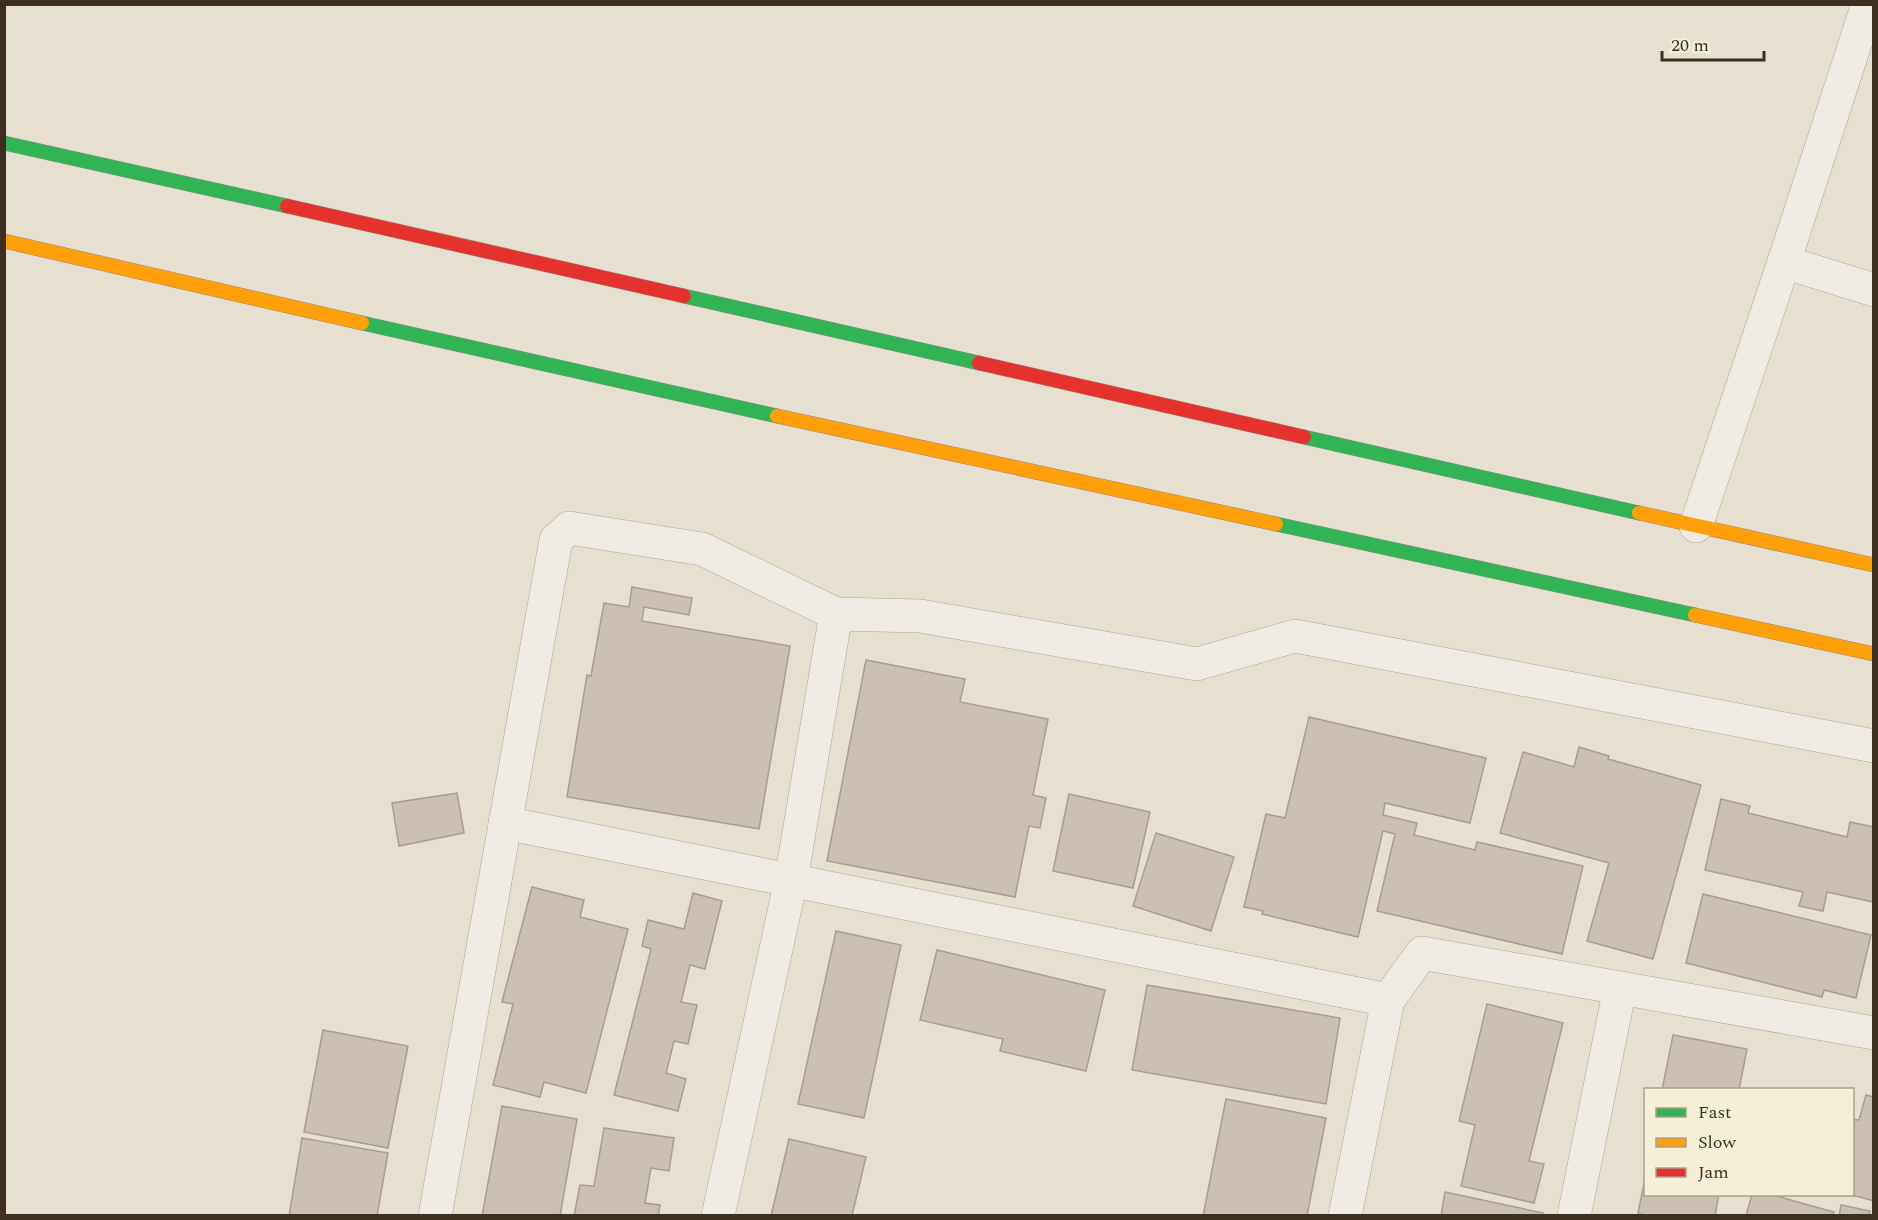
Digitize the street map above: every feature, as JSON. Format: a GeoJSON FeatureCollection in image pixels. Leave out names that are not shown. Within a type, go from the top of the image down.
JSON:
{"type":"FeatureCollection","features":[{"type":"Feature","properties":{"kind":"main road"},"geometry":{"type":"LineString","coordinates":[[4,143],[283,204],[1367,453],[1874,565]]}},
{"type":"Feature","properties":{"kind":"main road"},"geometry":{"type":"LineString","coordinates":[[4,242],[658,390],[1874,654]]}},
{"type":"Feature","properties":{"kind":"street"},"geometry":{"type":"LineString","coordinates":[[1696,526],[1868,4]]}},
{"type":"Feature","properties":{"kind":"street"},"geometry":{"type":"LineString","coordinates":[[1784,262],[1874,290]]}},
{"type":"Feature","properties":{"kind":"street"},"geometry":{"type":"LineString","coordinates":[[435,1215],[556,540],[568,528],[702,549],[836,614],[920,616],[1197,664],[1295,636],[1874,746]]}},
{"type":"Feature","properties":{"kind":"street"},"geometry":{"type":"LineString","coordinates":[[718,1215],[791,880],[836,614]]}},
{"type":"Feature","properties":{"kind":"street"},"geometry":{"type":"LineString","coordinates":[[505,823],[1388,1000]]}},
{"type":"Feature","properties":{"kind":"street"},"geometry":{"type":"LineString","coordinates":[[1346,1215],[1388,1000],[1422,953],[1874,1033]]}},
{"type":"Feature","properties":{"kind":"street"},"geometry":{"type":"LineString","coordinates":[[1574,1215],[1620,988]]}},
{"type":"Feature","properties":{"kind":"building"},"geometry":{"type":"Polygon","coordinates":[[[632,587],[692,598],[689,615],[644,607],[642,621],[790,646],[759,829],[567,797],[587,675],[591,676],[604,603],[629,607],[632,587]]]}},
{"type":"Feature","properties":{"kind":"building"},"geometry":{"type":"Polygon","coordinates":[[[866,660],[965,679],[960,702],[1048,719],[1033,795],[1046,798],[1040,828],[1029,826],[1015,897],[827,861],[866,660]]]}},
{"type":"Feature","properties":{"kind":"building"},"geometry":{"type":"Polygon","coordinates":[[[1309,717],[1486,758],[1470,823],[1385,803],[1383,815],[1417,823],[1414,835],[1475,850],[1477,842],[1583,866],[1562,954],[1377,911],[1395,834],[1383,831],[1358,937],[1262,914],[1263,911],[1244,907],[1266,814],[1285,818],[1309,717]]]}},
{"type":"Feature","properties":{"kind":"building"},"geometry":{"type":"Polygon","coordinates":[[[1579,747],[1609,756],[1608,759],[1701,785],[1653,959],[1587,941],[1609,863],[1500,833],[1523,752],[1574,767],[1579,747]]]}},
{"type":"Feature","properties":{"kind":"building"},"geometry":{"type":"Polygon","coordinates":[[[457,793],[464,833],[399,846],[392,803],[457,793]]]}},
{"type":"Feature","properties":{"kind":"building"},"geometry":{"type":"Polygon","coordinates":[[[1069,794],[1150,812],[1133,888],[1053,871],[1069,794]]]}},
{"type":"Feature","properties":{"kind":"building"},"geometry":{"type":"Polygon","coordinates":[[[1721,799],[1750,806],[1748,813],[1847,837],[1850,822],[1874,827],[1873,902],[1827,892],[1823,911],[1799,906],[1803,892],[1705,870],[1721,799]]]}},
{"type":"Feature","properties":{"kind":"building"},"geometry":{"type":"Polygon","coordinates":[[[1156,833],[1234,857],[1211,931],[1133,906],[1156,833]]]}},
{"type":"Feature","properties":{"kind":"building"},"geometry":{"type":"Polygon","coordinates":[[[532,887],[584,900],[580,917],[628,929],[586,1093],[544,1082],[540,1097],[493,1085],[513,1004],[502,1002],[532,887]]]}},
{"type":"Feature","properties":{"kind":"building"},"geometry":{"type":"Polygon","coordinates":[[[693,893],[722,901],[705,969],[690,965],[681,1002],[697,1005],[688,1044],[674,1041],[666,1073],[686,1079],[678,1111],[614,1095],[651,949],[642,946],[648,920],[684,929],[693,893]]]}},
{"type":"Feature","properties":{"kind":"building"},"geometry":{"type":"Polygon","coordinates":[[[1703,894],[1871,935],[1856,998],[1824,990],[1822,997],[1686,963],[1703,894]]]}},
{"type":"Feature","properties":{"kind":"building"},"geometry":{"type":"Polygon","coordinates":[[[836,931],[901,945],[864,1118],[798,1104],[836,931]]]}},
{"type":"Feature","properties":{"kind":"building"},"geometry":{"type":"Polygon","coordinates":[[[937,950],[1105,990],[1086,1071],[1000,1051],[1003,1039],[920,1020],[937,950]]]}},
{"type":"Feature","properties":{"kind":"building"},"geometry":{"type":"Polygon","coordinates":[[[1147,985],[1340,1018],[1326,1104],[1132,1070],[1147,985]]]}},
{"type":"Feature","properties":{"kind":"building"},"geometry":{"type":"Polygon","coordinates":[[[1487,1004],[1563,1023],[1529,1161],[1544,1164],[1534,1203],[1461,1186],[1475,1125],[1459,1121],[1487,1004]]]}},
{"type":"Feature","properties":{"kind":"building"},"geometry":{"type":"Polygon","coordinates":[[[323,1030],[408,1046],[388,1148],[304,1132],[323,1030]]]}},
{"type":"Feature","properties":{"kind":"building"},"geometry":{"type":"Polygon","coordinates":[[[1673,1035],[1747,1049],[1739,1088],[1662,1088],[1673,1035]]]}},
{"type":"Feature","properties":{"kind":"building"},"geometry":{"type":"Polygon","coordinates":[[[1866,1095],[1874,1097],[1874,1201],[1854,1195],[1854,1119],[1859,1120],[1866,1095]]]}},
{"type":"Feature","properties":{"kind":"building"},"geometry":{"type":"Polygon","coordinates":[[[1226,1099],[1326,1118],[1307,1216],[1203,1216],[1226,1099]]]}},
{"type":"Feature","properties":{"kind":"building"},"geometry":{"type":"Polygon","coordinates":[[[502,1106],[577,1119],[560,1216],[482,1216],[502,1106]]]}},
{"type":"Feature","properties":{"kind":"building"},"geometry":{"type":"Polygon","coordinates":[[[604,1128],[674,1138],[669,1171],[651,1168],[645,1203],[660,1205],[658,1216],[574,1216],[580,1185],[594,1186],[604,1128]]]}},
{"type":"Feature","properties":{"kind":"building"},"geometry":{"type":"Polygon","coordinates":[[[302,1138],[388,1153],[377,1216],[289,1216],[302,1138]]]}},
{"type":"Feature","properties":{"kind":"building"},"geometry":{"type":"Polygon","coordinates":[[[789,1139],[866,1157],[852,1216],[771,1216],[789,1139]]]}},
{"type":"Feature","properties":{"kind":"building"},"geometry":{"type":"Polygon","coordinates":[[[1644,1184],[1644,1196],[1719,1196],[1715,1216],[1648,1216],[1638,1213],[1644,1184]]]}},
{"type":"Feature","properties":{"kind":"building"},"geometry":{"type":"Polygon","coordinates":[[[1445,1192],[1543,1213],[1542,1216],[1441,1216],[1445,1192]]]}},
{"type":"Feature","properties":{"kind":"building"},"geometry":{"type":"Polygon","coordinates":[[[1751,1196],[1776,1196],[1834,1212],[1833,1216],[1746,1216],[1751,1196]]]}},
{"type":"Feature","properties":{"kind":"building"},"geometry":{"type":"Polygon","coordinates":[[[1841,1205],[1870,1211],[1869,1216],[1839,1216],[1841,1205]]]}},
{"type":"Feature","properties":{"kind":"traffic: fast"},"geometry":{"type":"LineString","coordinates":[[4,143],[287,206]]}},
{"type":"Feature","properties":{"kind":"traffic: fast"},"geometry":{"type":"LineString","coordinates":[[684,296],[979,363]]}},
{"type":"Feature","properties":{"kind":"traffic: fast"},"geometry":{"type":"LineString","coordinates":[[362,323],[777,416]]}},
{"type":"Feature","properties":{"kind":"traffic: fast"},"geometry":{"type":"LineString","coordinates":[[1304,437],[1639,513]]}},
{"type":"Feature","properties":{"kind":"traffic: fast"},"geometry":{"type":"LineString","coordinates":[[1276,524],[1695,615]]}},
{"type":"Feature","properties":{"kind":"traffic: slow"},"geometry":{"type":"LineString","coordinates":[[4,241],[362,323]]}},
{"type":"Feature","properties":{"kind":"traffic: slow"},"geometry":{"type":"LineString","coordinates":[[777,416],[1276,524]]}},
{"type":"Feature","properties":{"kind":"traffic: slow"},"geometry":{"type":"LineString","coordinates":[[1639,513],[1874,565]]}},
{"type":"Feature","properties":{"kind":"traffic: slow"},"geometry":{"type":"LineString","coordinates":[[1695,615],[1874,654]]}},
{"type":"Feature","properties":{"kind":"traffic: jam"},"geometry":{"type":"LineString","coordinates":[[287,206],[684,296]]}},
{"type":"Feature","properties":{"kind":"traffic: jam"},"geometry":{"type":"LineString","coordinates":[[979,363],[1304,437]]}}]}
